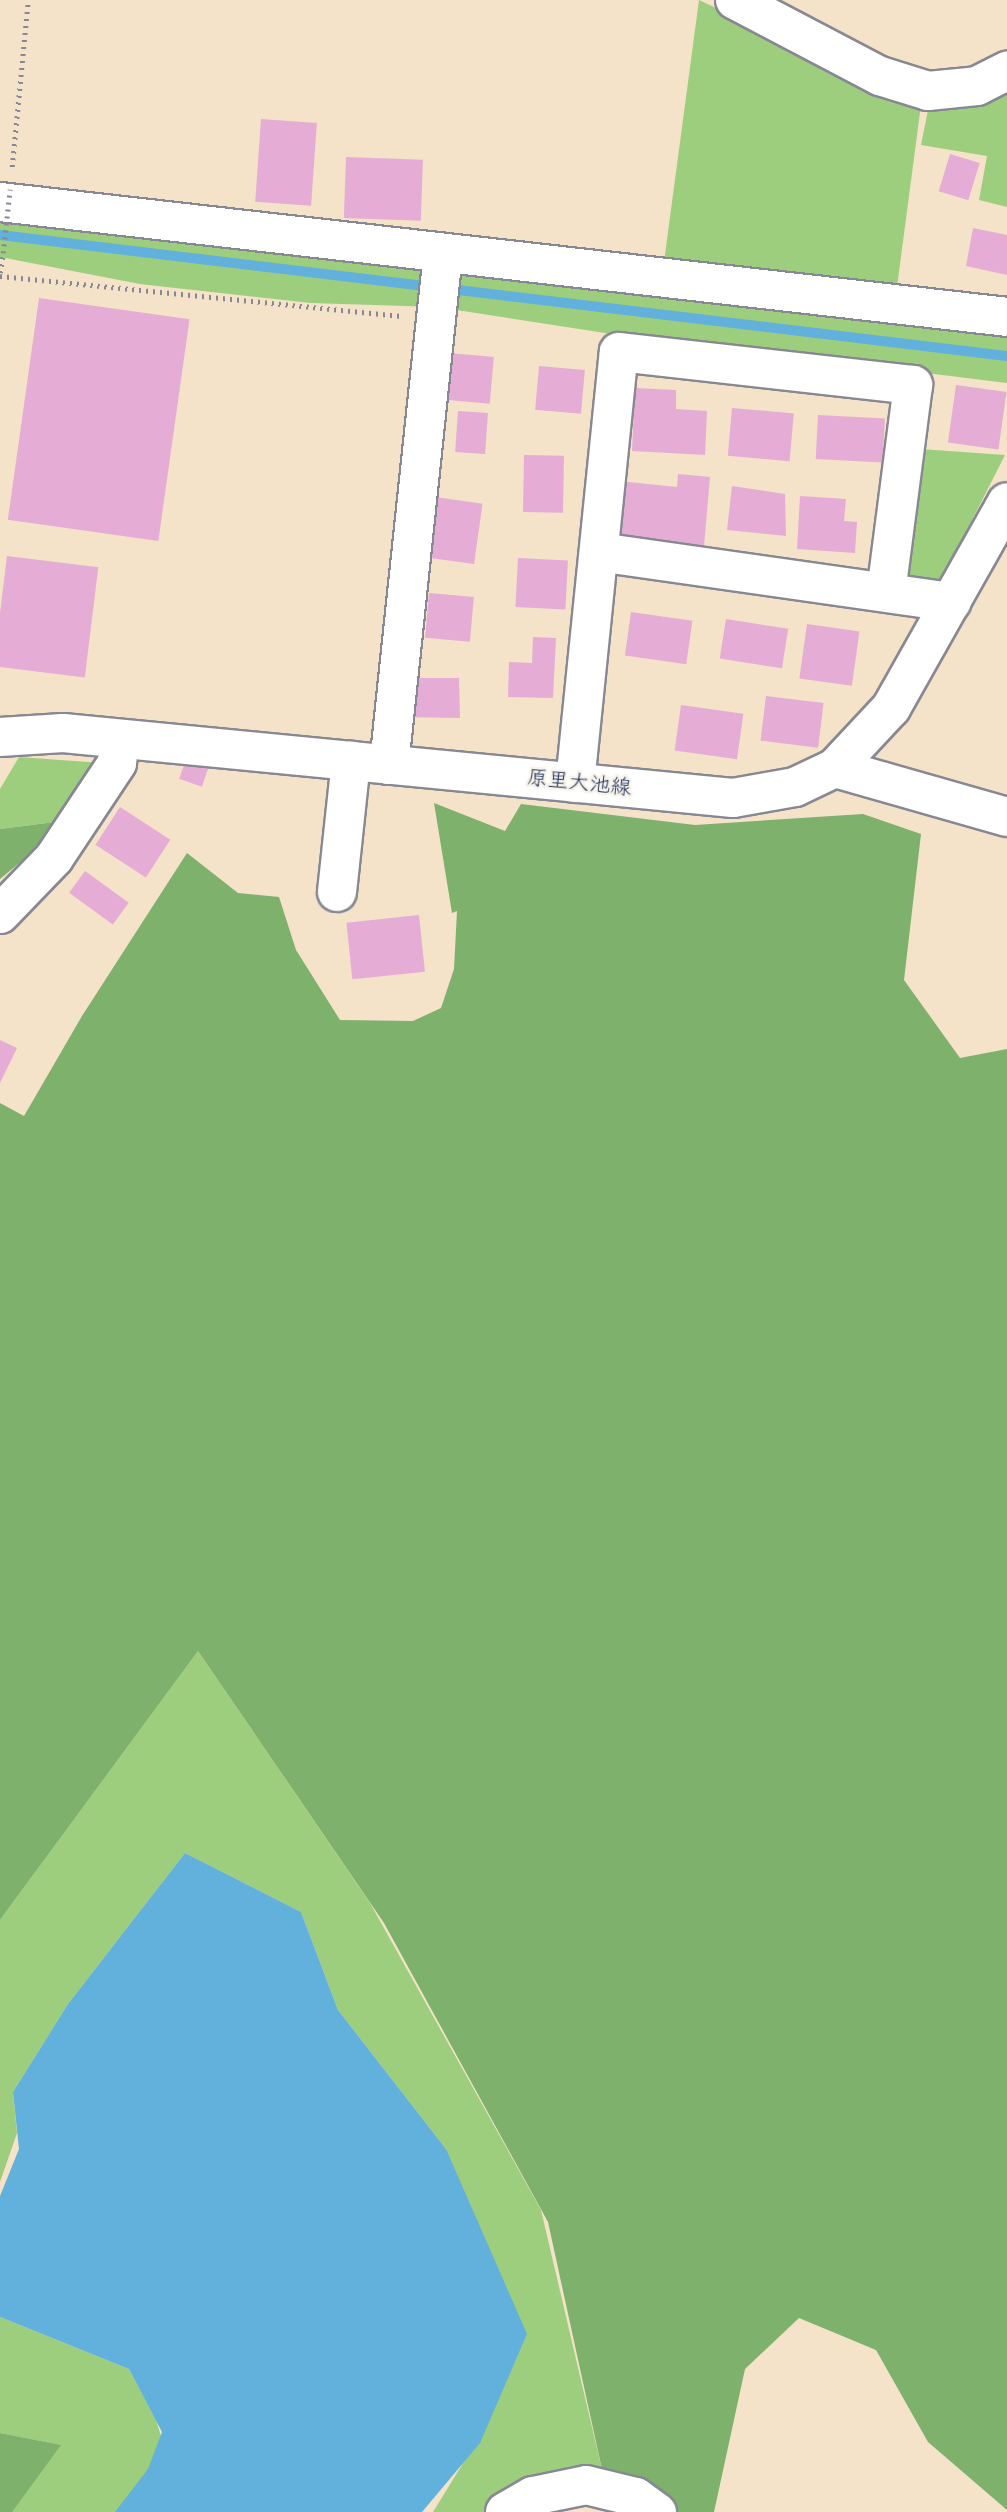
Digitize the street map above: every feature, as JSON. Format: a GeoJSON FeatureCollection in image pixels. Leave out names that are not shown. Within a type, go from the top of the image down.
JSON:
{"type":"FeatureCollection","features":[{"type":"Feature","properties":{"kind":"street"},"geometry":{"type":"LineString","coordinates":[[735,0],[880,76],[928,92],[976,86],[1007,71]]}},
{"type":"Feature","properties":{"kind":"street"},"geometry":{"type":"LineString","coordinates":[[6,198],[443,255],[1007,317]]}},
{"type":"Feature","properties":{"kind":"street"},"geometry":{"type":"LineString","coordinates":[[389,765],[443,255]]}},
{"type":"Feature","properties":{"kind":"street"},"geometry":{"type":"LineString","coordinates":[[575,783],[619,352],[914,385],[886,592]]}},
{"type":"Feature","properties":{"kind":"street","name":"原里大池線"},"geometry":{"type":"LineString","coordinates":[[0,737],[63,733],[733,798],[795,787],[835,768],[891,708],[1007,502]]}},
{"type":"Feature","properties":{"kind":"street"},"geometry":{"type":"LineString","coordinates":[[599,552],[951,602]]}},
{"type":"Feature","properties":{"kind":"street"},"geometry":{"type":"LineString","coordinates":[[0,914],[54,858],[117,763],[120,739]]}},
{"type":"Feature","properties":{"kind":"street"},"geometry":{"type":"LineString","coordinates":[[337,892],[351,761]]}},
{"type":"Feature","properties":{"kind":"street"},"geometry":{"type":"LineString","coordinates":[[835,768],[1007,817]]}},
{"type":"Feature","properties":{"kind":"street"},"geometry":{"type":"LineString","coordinates":[[505,2512],[533,2496],[586,2485],[636,2497],[657,2512]]}},
{"type":"Feature","properties":{"kind":"path"},"geometry":{"type":"LineString","coordinates":[[28,0],[0,274],[437,310]]}},
{"type":"Feature","properties":{"kind":"green space"},"geometry":{"type":"Polygon","coordinates":[[[699,0],[921,105],[897,287],[664,262],[699,0]]]}},
{"type":"Feature","properties":{"kind":"green space"},"geometry":{"type":"Polygon","coordinates":[[[1007,79],[1007,207],[979,200],[987,156],[921,145],[929,105],[1007,79]]]}},
{"type":"Feature","properties":{"kind":"green space"},"geometry":{"type":"Polygon","coordinates":[[[0,213],[1007,332],[1007,383],[618,335],[437,307],[311,303],[140,284],[0,257],[0,213]]]}},
{"type":"Feature","properties":{"kind":"green space"},"geometry":{"type":"Polygon","coordinates":[[[906,448],[1005,455],[933,597],[886,592],[906,448]]]}},
{"type":"Feature","properties":{"kind":"green space"},"geometry":{"type":"Polygon","coordinates":[[[19,757],[102,763],[71,820],[0,829],[0,789],[19,757]]]}},
{"type":"Feature","properties":{"kind":"green space"},"geometry":{"type":"Polygon","coordinates":[[[434,803],[505,831],[521,804],[695,825],[863,814],[921,834],[904,980],[960,1058],[1007,1049],[1007,2510],[928,2442],[876,2350],[799,2318],[745,2369],[714,2512],[673,2512],[664,2491],[603,2474],[548,2222],[384,1923],[198,1651],[0,1920],[0,1103],[24,1116],[82,1016],[187,853],[238,893],[279,897],[296,950],[340,1020],[413,1021],[441,1008],[454,969],[457,911],[452,913],[434,803]]]}},
{"type":"Feature","properties":{"kind":"green space"},"geometry":{"type":"Polygon","coordinates":[[[71,820],[0,879],[0,829],[71,820]]]}},
{"type":"Feature","properties":{"kind":"green space"},"geometry":{"type":"Polygon","coordinates":[[[198,1651],[370,1903],[541,2210],[603,2474],[529,2512],[433,2512],[489,2421],[446,2149],[338,2010],[301,1912],[185,1853],[68,2004],[13,2092],[17,2133],[0,2182],[0,1920],[198,1651]]]}},
{"type":"Feature","properties":{"kind":"green space"},"geometry":{"type":"Polygon","coordinates":[[[0,2317],[129,2369],[156,2420],[167,2455],[117,2512],[6,2512],[60,2445],[0,2433],[0,2317]]]}},
{"type":"Feature","properties":{"kind":"green space"},"geometry":{"type":"Polygon","coordinates":[[[0,2433],[61,2445],[12,2512],[0,2512],[0,2433]]]}},
{"type":"Feature","properties":{"kind":"water"},"geometry":{"type":"Polygon","coordinates":[[[185,1853],[301,1912],[338,2010],[446,2149],[527,2334],[480,2443],[422,2512],[115,2512],[148,2469],[162,2432],[129,2369],[0,2317],[0,2196],[19,2149],[13,2092],[68,2004],[185,1853]]]}},
{"type":"Feature","properties":{"kind":"building"},"geometry":{"type":"Polygon","coordinates":[[[261,119],[317,123],[311,206],[255,202],[261,119]]]}},
{"type":"Feature","properties":{"kind":"building"},"geometry":{"type":"Polygon","coordinates":[[[950,154],[980,163],[968,200],[939,191],[950,154]]]}},
{"type":"Feature","properties":{"kind":"building"},"geometry":{"type":"Polygon","coordinates":[[[346,157],[423,160],[421,221],[344,218],[346,157]]]}},
{"type":"Feature","properties":{"kind":"building"},"geometry":{"type":"Polygon","coordinates":[[[973,228],[1007,235],[1007,275],[966,266],[973,228]]]}},
{"type":"Feature","properties":{"kind":"building"},"geometry":{"type":"Polygon","coordinates":[[[39,298],[190,319],[158,541],[8,520],[39,298]]]}},
{"type":"Feature","properties":{"kind":"building"},"geometry":{"type":"Polygon","coordinates":[[[449,353],[494,357],[490,404],[445,400],[449,353]]]}},
{"type":"Feature","properties":{"kind":"building"},"geometry":{"type":"Polygon","coordinates":[[[539,366],[585,370],[581,414],[535,410],[539,366]]]}},
{"type":"Feature","properties":{"kind":"building"},"geometry":{"type":"Polygon","coordinates":[[[956,385],[1007,392],[998,450],[948,442],[956,385]]]}},
{"type":"Feature","properties":{"kind":"building"},"geometry":{"type":"Polygon","coordinates":[[[635,388],[676,390],[676,409],[707,411],[705,455],[632,451],[635,388]]]}},
{"type":"Feature","properties":{"kind":"building"},"geometry":{"type":"Polygon","coordinates":[[[732,408],[794,413],[790,461],[728,456],[732,408]]]}},
{"type":"Feature","properties":{"kind":"building"},"geometry":{"type":"Polygon","coordinates":[[[458,411],[488,413],[485,454],[455,452],[458,411]]]}},
{"type":"Feature","properties":{"kind":"building"},"geometry":{"type":"Polygon","coordinates":[[[818,415],[885,419],[883,462],[816,459],[818,415]]]}},
{"type":"Feature","properties":{"kind":"building"},"geometry":{"type":"Polygon","coordinates":[[[524,455],[564,456],[563,513],[523,512],[524,455]]]}},
{"type":"Feature","properties":{"kind":"building"},"geometry":{"type":"Polygon","coordinates":[[[678,474],[710,477],[704,546],[613,537],[618,481],[677,487],[678,474]]]}},
{"type":"Feature","properties":{"kind":"building"},"geometry":{"type":"Polygon","coordinates":[[[732,486],[785,494],[786,536],[727,530],[732,486]]]}},
{"type":"Feature","properties":{"kind":"building"},"geometry":{"type":"Polygon","coordinates":[[[800,496],[846,499],[844,521],[857,522],[855,553],[797,549],[800,496]]]}},
{"type":"Feature","properties":{"kind":"building"},"geometry":{"type":"Polygon","coordinates":[[[435,497],[483,504],[474,564],[427,557],[435,497]]]}},
{"type":"Feature","properties":{"kind":"building"},"geometry":{"type":"Polygon","coordinates":[[[7,556],[98,567],[85,677],[0,667],[0,613],[7,556]]]}},
{"type":"Feature","properties":{"kind":"building"},"geometry":{"type":"Polygon","coordinates":[[[518,558],[568,561],[565,610],[515,607],[518,558]]]}},
{"type":"Feature","properties":{"kind":"building"},"geometry":{"type":"Polygon","coordinates":[[[429,593],[474,597],[470,642],[425,638],[429,593]]]}},
{"type":"Feature","properties":{"kind":"building"},"geometry":{"type":"Polygon","coordinates":[[[631,612],[692,621],[686,664],[625,656],[631,612]]]}},
{"type":"Feature","properties":{"kind":"building"},"geometry":{"type":"Polygon","coordinates":[[[726,619],[788,629],[782,668],[720,659],[726,619]]]}},
{"type":"Feature","properties":{"kind":"building"},"geometry":{"type":"Polygon","coordinates":[[[807,624],[859,631],[852,686],[799,678],[807,624]]]}},
{"type":"Feature","properties":{"kind":"building"},"geometry":{"type":"Polygon","coordinates":[[[533,637],[556,638],[553,698],[508,697],[509,662],[532,663],[533,637]]]}},
{"type":"Feature","properties":{"kind":"building"},"geometry":{"type":"Polygon","coordinates":[[[410,678],[459,678],[460,718],[403,717],[410,678]]]}},
{"type":"Feature","properties":{"kind":"building"},"geometry":{"type":"Polygon","coordinates":[[[766,696],[824,703],[818,748],[761,741],[766,696]]]}},
{"type":"Feature","properties":{"kind":"building"},"geometry":{"type":"Polygon","coordinates":[[[681,705],[743,714],[737,759],[675,751],[681,705]]]}},
{"type":"Feature","properties":{"kind":"building"},"geometry":{"type":"Polygon","coordinates":[[[186,759],[209,767],[202,787],[179,779],[186,759]]]}},
{"type":"Feature","properties":{"kind":"building"},"geometry":{"type":"Polygon","coordinates":[[[120,807],[170,840],[146,877],[95,845],[120,807]]]}},
{"type":"Feature","properties":{"kind":"building"},"geometry":{"type":"Polygon","coordinates":[[[85,871],[129,903],[113,925],[69,893],[85,871]]]}},
{"type":"Feature","properties":{"kind":"building"},"geometry":{"type":"Polygon","coordinates":[[[419,915],[425,972],[352,979],[346,923],[419,915]]]}},
{"type":"Feature","properties":{"kind":"building"},"geometry":{"type":"Polygon","coordinates":[[[0,1040],[17,1048],[0,1083],[0,1040]]]}},
{"type":"Feature","properties":{"kind":"waterway"},"geometry":{"type":"LineString","coordinates":[[0,235],[1007,356]]}}]}
